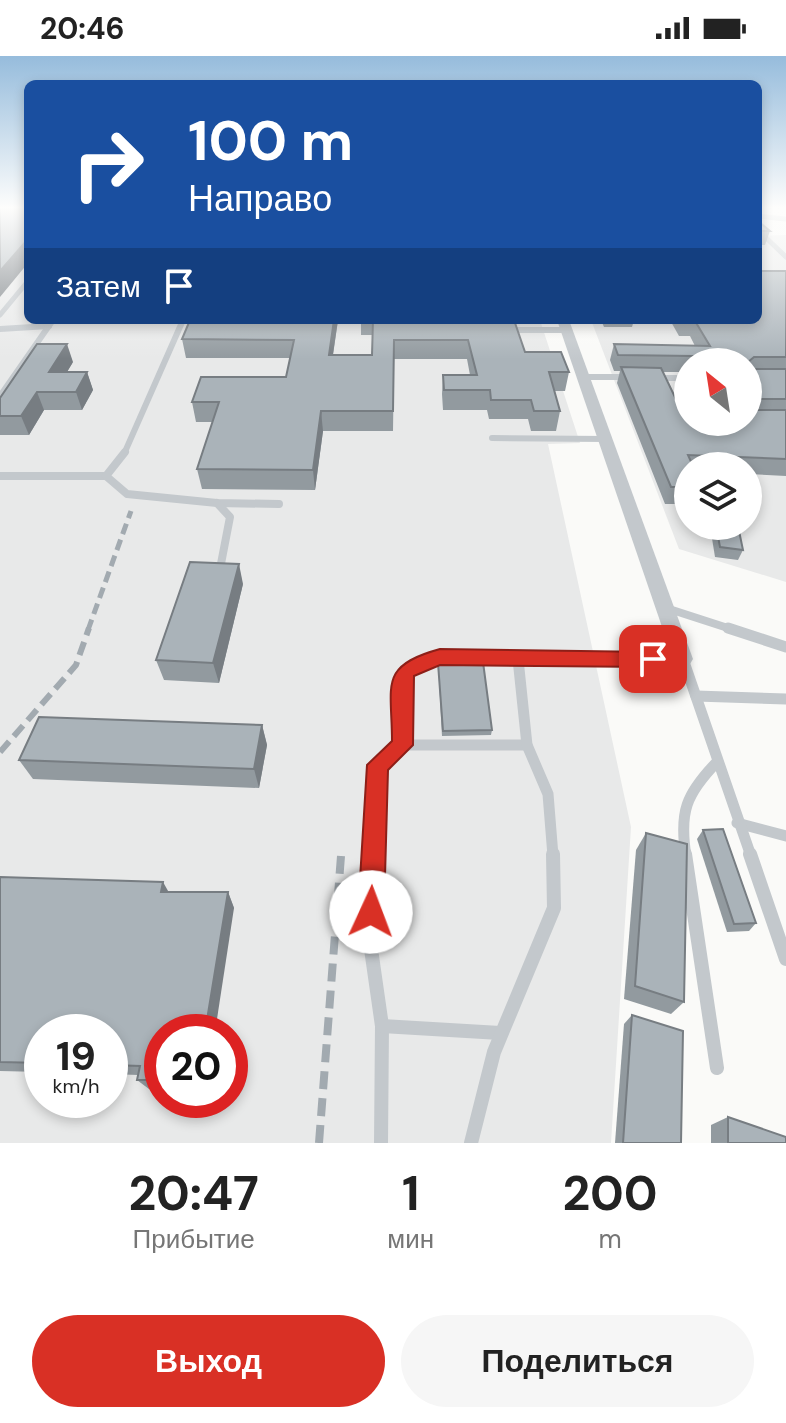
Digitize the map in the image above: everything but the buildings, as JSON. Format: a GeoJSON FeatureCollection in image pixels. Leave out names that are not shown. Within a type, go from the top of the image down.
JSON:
{"type":"FeatureCollection","features":[{"type":"Feature","properties":{"kind":"street"},"geometry":{"type":"LineString","coordinates":[[565,325],[683,659]]}},
{"type":"Feature","properties":{"kind":"lane"},"geometry":{"type":"LineString","coordinates":[[0,315],[24,286]]}},
{"type":"Feature","properties":{"kind":"lane"},"geometry":{"type":"LineString","coordinates":[[0,329],[42,324]]}},
{"type":"Feature","properties":{"kind":"lane"},"geometry":{"type":"LineString","coordinates":[[0,396],[50,324]]}},
{"type":"Feature","properties":{"kind":"lane"},"geometry":{"type":"LineString","coordinates":[[106,476],[122,459],[181,324]]}},
{"type":"Feature","properties":{"kind":"lane"},"geometry":{"type":"LineString","coordinates":[[492,330],[565,325]]}},
{"type":"Feature","properties":{"kind":"lane"},"geometry":{"type":"LineString","coordinates":[[584,377],[638,377]]}},
{"type":"Feature","properties":{"kind":"lane"},"geometry":{"type":"LineString","coordinates":[[651,378],[674,378]]}},
{"type":"Feature","properties":{"kind":"lane"},"geometry":{"type":"LineString","coordinates":[[665,378],[671,390]]}},
{"type":"Feature","properties":{"kind":"lane"},"geometry":{"type":"LineString","coordinates":[[492,438],[606,439]]}},
{"type":"Feature","properties":{"kind":"lane"},"geometry":{"type":"LineString","coordinates":[[0,476],[106,476],[127,494],[217,503],[279,504]]}},
{"type":"Feature","properties":{"kind":"lane"},"geometry":{"type":"LineString","coordinates":[[217,503],[230,517],[218,577]]}},
{"type":"Feature","properties":{"kind":"lane"},"geometry":{"type":"LineString","coordinates":[[666,608],[786,647]]}},
{"type":"Feature","properties":{"kind":"lane"},"geometry":{"type":"LineString","coordinates":[[402,745],[403,679],[416,664],[440,657],[683,659],[786,959]]}},
{"type":"Feature","properties":{"kind":"lane"},"geometry":{"type":"LineString","coordinates":[[471,1143],[477,1100],[500,1033],[554,908],[556,886],[548,794],[527,745],[518,659]]}},
{"type":"Feature","properties":{"kind":"lane"},"geometry":{"type":"LineString","coordinates":[[696,696],[786,699]]}},
{"type":"Feature","properties":{"kind":"lane"},"geometry":{"type":"LineString","coordinates":[[381,1143],[382,1026],[370,942],[378,765],[402,745],[527,745]]}},
{"type":"Feature","properties":{"kind":"lane"},"geometry":{"type":"LineString","coordinates":[[717,762],[697,782],[685,804],[681,824],[717,1068]]}},
{"type":"Feature","properties":{"kind":"lane"},"geometry":{"type":"LineString","coordinates":[[737,823],[786,836]]}},
{"type":"Feature","properties":{"kind":"lane"},"geometry":{"type":"LineString","coordinates":[[382,1026],[500,1033]]}},
{"type":"Feature","properties":{"kind":"shaded area"},"geometry":{"type":"Polygon","coordinates":[[[0,258],[24,258],[24,324],[541,324],[580,443],[548,444],[631,827],[611,1143],[0,1143],[0,258]]]}},
{"type":"Feature","properties":{"kind":"shaded area"},"geometry":{"type":"Polygon","coordinates":[[[762,258],[786,258],[786,582],[679,549],[676,540],[762,540],[762,452],[674,452],[674,536],[593,324],[762,324],[762,258]]]}},
{"type":"Feature","properties":{"kind":"railway"},"geometry":{"type":"LineString","coordinates":[[88,630],[131,511]]}},
{"type":"Feature","properties":{"kind":"railway"},"geometry":{"type":"LineString","coordinates":[[0,752],[76,665],[89,628]]}},
{"type":"Feature","properties":{"kind":"railway"},"geometry":{"type":"LineString","coordinates":[[319,1143],[341,856]]}},
{"type":"Feature","properties":{"kind":"route"},"geometry":{"type":"LineString","coordinates":[[371,912],[378,765],[402,745],[403,679],[407,671],[427,659],[440,657],[653,659]]}}]}
